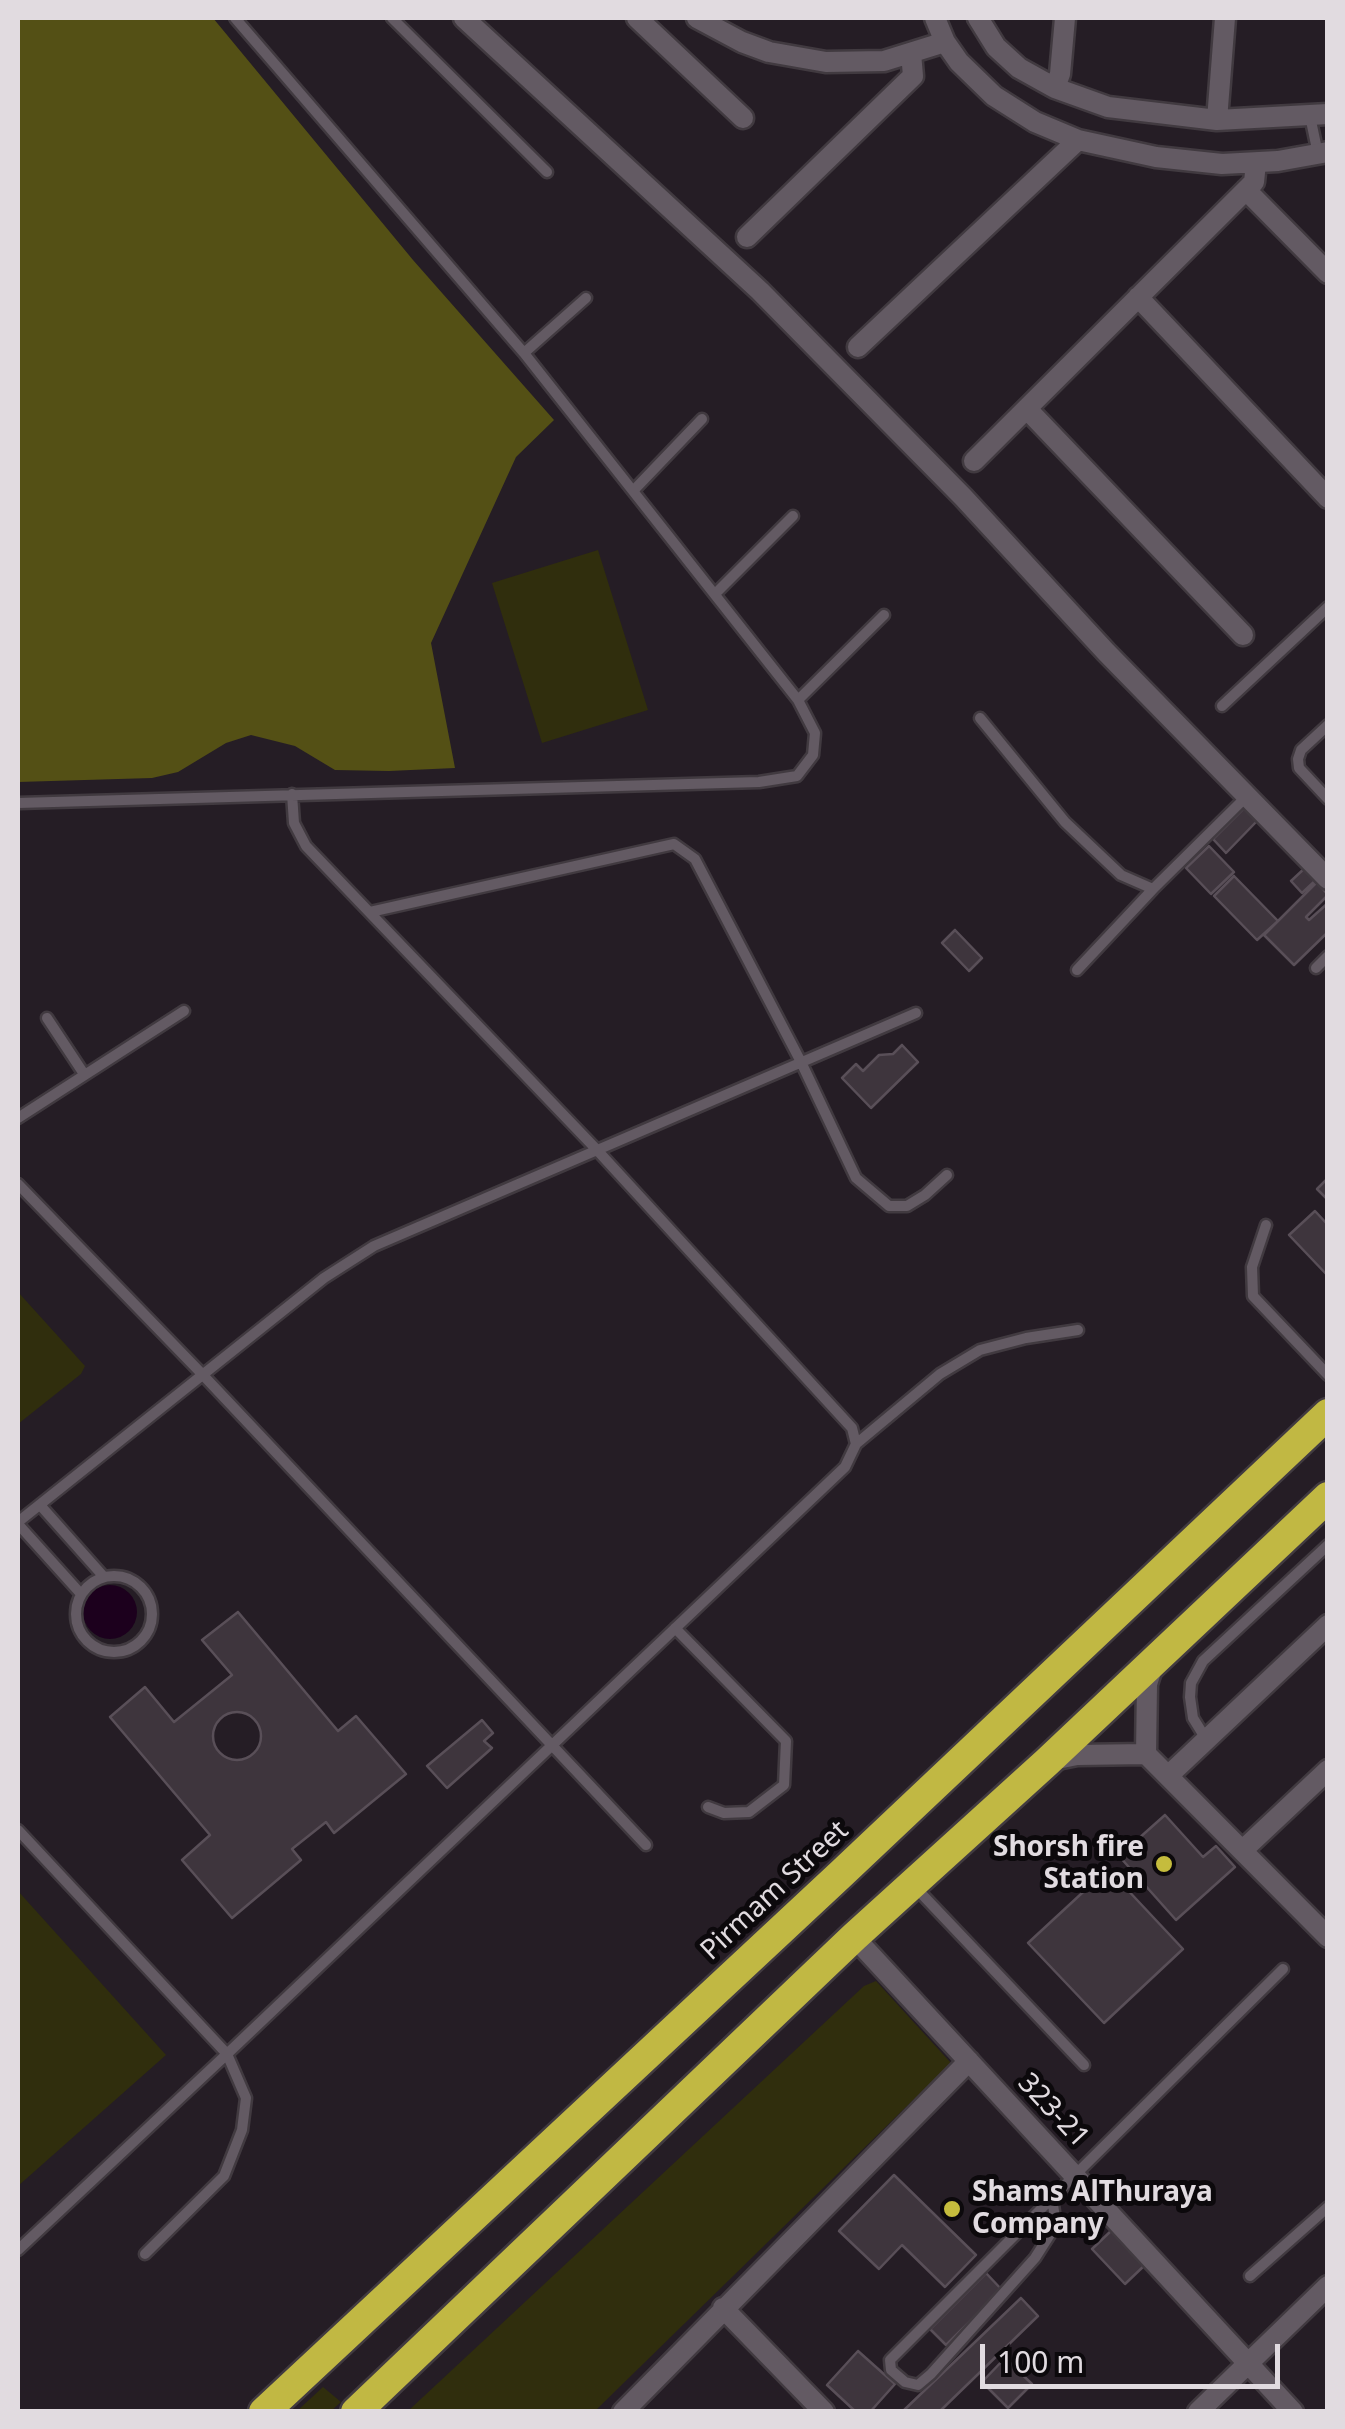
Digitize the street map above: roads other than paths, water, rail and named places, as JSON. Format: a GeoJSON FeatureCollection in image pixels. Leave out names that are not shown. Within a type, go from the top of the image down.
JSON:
{"type":"FeatureCollection","features":[{"type":"Feature","properties":{"kind":"highway","name":"Pirmam Street"},"geometry":{"type":"LineString","coordinates":[[264,2412],[1328,1414]]}},
{"type":"Feature","properties":{"kind":"highway"},"geometry":{"type":"LineString","coordinates":[[356,2412],[854,1937],[1047,1762],[1328,1497]]}},
{"type":"Feature","properties":{"kind":"street"},"geometry":{"type":"LineString","coordinates":[[464,18],[760,292],[963,497],[1106,652],[1328,879]]}},
{"type":"Feature","properties":{"kind":"street"},"geometry":{"type":"LineString","coordinates":[[637,18],[743,118]]}},
{"type":"Feature","properties":{"kind":"street"},"geometry":{"type":"LineString","coordinates":[[697,18],[742,42],[797,58],[884,61],[944,42]]}},
{"type":"Feature","properties":{"kind":"street"},"geometry":{"type":"LineString","coordinates":[[934,18],[944,42],[994,96],[1034,122],[1078,140],[1189,162],[1256,163],[1322,153]]}},
{"type":"Feature","properties":{"kind":"street"},"geometry":{"type":"LineString","coordinates":[[978,18],[1008,59],[1081,99],[1126,111],[1217,120],[1319,115]]}},
{"type":"Feature","properties":{"kind":"street"},"geometry":{"type":"LineString","coordinates":[[1055,88],[1065,18]]}},
{"type":"Feature","properties":{"kind":"street"},"geometry":{"type":"LineString","coordinates":[[1217,120],[1225,18]]}},
{"type":"Feature","properties":{"kind":"street"},"geometry":{"type":"LineString","coordinates":[[747,237],[913,76],[910,53]]}},
{"type":"Feature","properties":{"kind":"street"},"geometry":{"type":"LineString","coordinates":[[858,347],[1078,140]]}},
{"type":"Feature","properties":{"kind":"street"},"geometry":{"type":"LineString","coordinates":[[974,461],[1254,182],[1256,163]]}},
{"type":"Feature","properties":{"kind":"street"},"geometry":{"type":"LineString","coordinates":[[1246,190],[1328,273]]}},
{"type":"Feature","properties":{"kind":"street"},"geometry":{"type":"LineString","coordinates":[[1138,298],[1328,498]]}},
{"type":"Feature","properties":{"kind":"street"},"geometry":{"type":"LineString","coordinates":[[1027,408],[1244,636]]}},
{"type":"Feature","properties":{"kind":"street"},"geometry":{"type":"LineString","coordinates":[[1169,1774],[1328,1625]]}},
{"type":"Feature","properties":{"kind":"street"},"geometry":{"type":"LineString","coordinates":[[1146,1754],[1148,1684],[1154,1661]]}},
{"type":"Feature","properties":{"kind":"street"},"geometry":{"type":"LineString","coordinates":[[1047,1762],[1078,1754],[1146,1754],[1326,1934]]}},
{"type":"Feature","properties":{"kind":"street"},"geometry":{"type":"LineString","coordinates":[[1244,1849],[1328,1770]]}},
{"type":"Feature","properties":{"kind":"street","name":"323-21"},"geometry":{"type":"LineString","coordinates":[[854,1937],[1293,2412]]}},
{"type":"Feature","properties":{"kind":"street"},"geometry":{"type":"LineString","coordinates":[[623,2412],[969,2061]]}},
{"type":"Feature","properties":{"kind":"street"},"geometry":{"type":"LineString","coordinates":[[1198,2412],[1328,2286]]}},
{"type":"Feature","properties":{"kind":"street"},"geometry":{"type":"LineString","coordinates":[[723,2308],[824,2412]]}},
{"type":"Feature","properties":{"kind":"lane"},"geometry":{"type":"LineString","coordinates":[[18,803],[782,780],[797,776],[813,755],[816,744],[812,722],[798,700],[524,353],[235,18]]}},
{"type":"Feature","properties":{"kind":"lane"},"geometry":{"type":"LineString","coordinates":[[392,18],[548,172]]}},
{"type":"Feature","properties":{"kind":"lane"},"geometry":{"type":"LineString","coordinates":[[1319,115],[1322,153]]}},
{"type":"Feature","properties":{"kind":"lane"},"geometry":{"type":"LineString","coordinates":[[524,353],[586,298]]}},
{"type":"Feature","properties":{"kind":"lane"},"geometry":{"type":"LineString","coordinates":[[633,491],[702,419]]}},
{"type":"Feature","properties":{"kind":"lane"},"geometry":{"type":"LineString","coordinates":[[714,594],[793,516]]}},
{"type":"Feature","properties":{"kind":"lane"},"geometry":{"type":"LineString","coordinates":[[1222,706],[1328,608]]}},
{"type":"Feature","properties":{"kind":"lane"},"geometry":{"type":"LineString","coordinates":[[798,700],[884,616]]}},
{"type":"Feature","properties":{"kind":"lane"},"geometry":{"type":"LineString","coordinates":[[980,718],[1065,822],[1121,875],[1152,888]]}},
{"type":"Feature","properties":{"kind":"lane"},"geometry":{"type":"LineString","coordinates":[[1325,792],[1299,768],[1298,758],[1301,750],[1328,725]]}},
{"type":"Feature","properties":{"kind":"lane"},"geometry":{"type":"LineString","coordinates":[[292,794],[294,823],[306,846],[597,1150],[852,1428],[856,1444]]}},
{"type":"Feature","properties":{"kind":"lane"},"geometry":{"type":"LineString","coordinates":[[1076,970],[1152,888],[1247,796]]}},
{"type":"Feature","properties":{"kind":"lane"},"geometry":{"type":"LineString","coordinates":[[370,912],[674,844],[695,859],[856,1178],[889,1206],[906,1206],[947,1175]]}},
{"type":"Feature","properties":{"kind":"lane"},"geometry":{"type":"LineString","coordinates":[[1316,968],[1328,956]]}},
{"type":"Feature","properties":{"kind":"lane"},"geometry":{"type":"LineString","coordinates":[[18,1118],[184,1011]]}},
{"type":"Feature","properties":{"kind":"lane"},"geometry":{"type":"LineString","coordinates":[[82,1594],[18,1523],[324,1278],[374,1246],[916,1013]]}},
{"type":"Feature","properties":{"kind":"lane"},"geometry":{"type":"LineString","coordinates":[[47,1018],[84,1074]]}},
{"type":"Feature","properties":{"kind":"lane"},"geometry":{"type":"LineString","coordinates":[[18,1184],[646,1845]]}},
{"type":"Feature","properties":{"kind":"lane"},"geometry":{"type":"LineString","coordinates":[[1266,1225],[1252,1267],[1254,1296],[1328,1375]]}},
{"type":"Feature","properties":{"kind":"lane"},"geometry":{"type":"LineString","coordinates":[[18,2250],[845,1467],[856,1444],[940,1374],[980,1350],[1078,1330]]}},
{"type":"Feature","properties":{"kind":"lane"},"geometry":{"type":"LineString","coordinates":[[40,1505],[104,1577]]}},
{"type":"Feature","properties":{"kind":"lane"},"geometry":{"type":"LineString","coordinates":[[1206,1739],[1192,1718],[1190,1697],[1191,1683],[1203,1661],[1328,1545]]}},
{"type":"Feature","properties":{"kind":"lane"},"geometry":{"type":"LineString","coordinates":[[104,1577],[124,1577],[135,1582],[151,1601],[151,1626],[137,1646],[114,1653],[90,1645],[76,1624],[82,1594],[87,1586],[104,1577]]}},
{"type":"Feature","properties":{"kind":"lane"},"geometry":{"type":"LineString","coordinates":[[675,1628],[786,1741],[784,1784],[749,1812],[724,1813],[708,1808]]}},
{"type":"Feature","properties":{"kind":"lane"},"geometry":{"type":"LineString","coordinates":[[1182,1634],[1203,1661]]}},
{"type":"Feature","properties":{"kind":"lane"},"geometry":{"type":"LineString","coordinates":[[18,1830],[228,2054],[246,2098],[242,2130],[224,2176],[145,2254]]}},
{"type":"Feature","properties":{"kind":"lane"},"geometry":{"type":"LineString","coordinates":[[912,1884],[1084,2065]]}},
{"type":"Feature","properties":{"kind":"lane"},"geometry":{"type":"LineString","coordinates":[[1052,2198],[1056,2225],[1035,2258],[931,2374],[918,2385],[906,2382],[891,2370],[890,2360],[1052,2198],[1283,1969]]}},
{"type":"Feature","properties":{"kind":"lane"},"geometry":{"type":"LineString","coordinates":[[1250,2276],[1328,2207]]}},
{"type":"Feature","properties":{"kind":"place","name":"Shorsh fire Station"},"geometry":{"type":"Point","coordinates":[1164,1864]}},
{"type":"Feature","properties":{"kind":"place","name":"Shams AlThuraya Company"},"geometry":{"type":"Point","coordinates":[952,2209]}}]}
